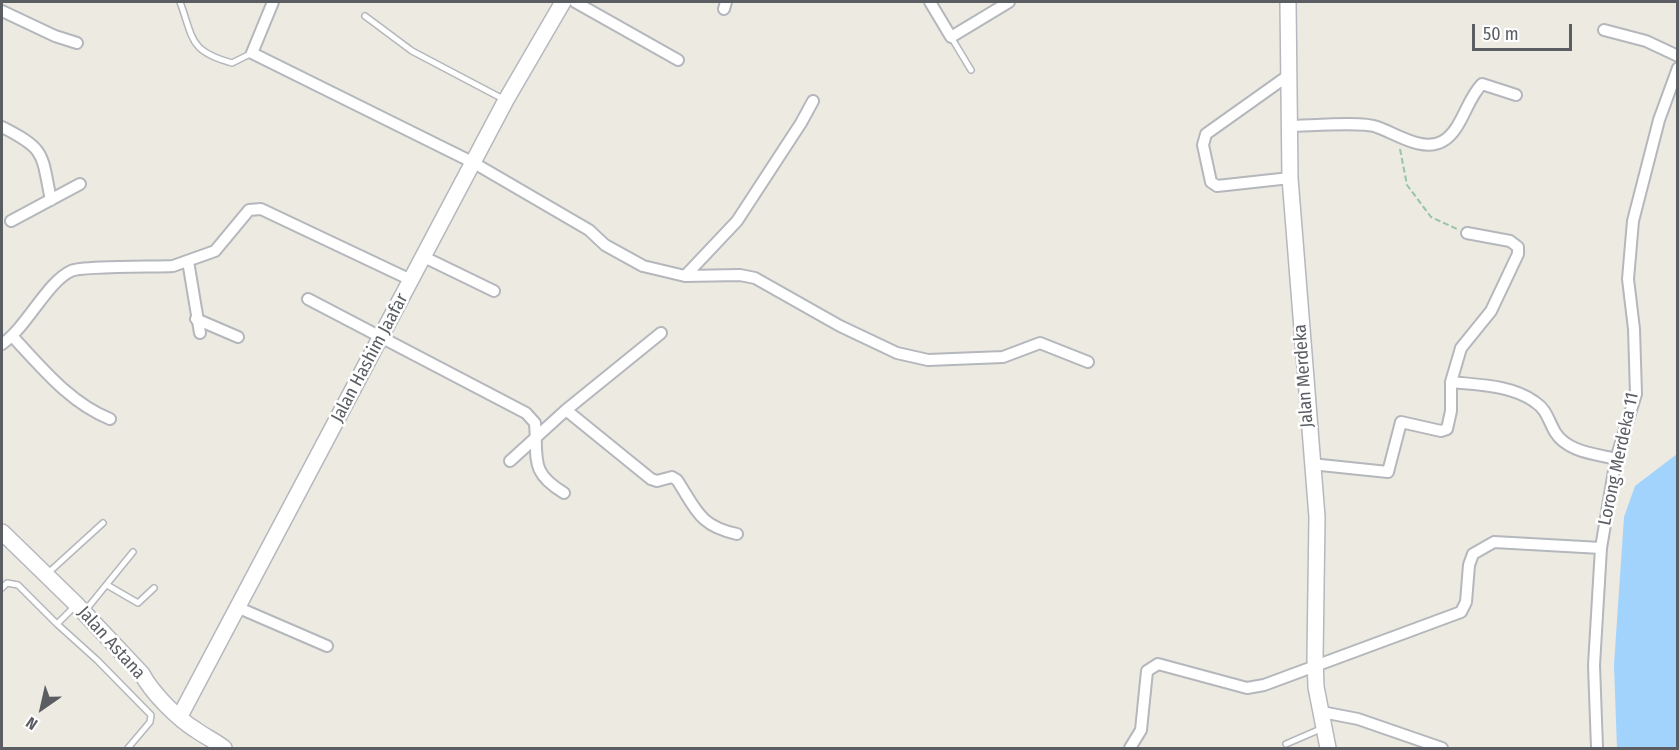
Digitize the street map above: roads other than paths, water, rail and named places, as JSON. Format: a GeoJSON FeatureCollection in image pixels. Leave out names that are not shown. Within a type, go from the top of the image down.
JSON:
{"type":"FeatureCollection","features":[{"type":"Feature","properties":{"kind":"street"},"geometry":{"type":"LineString","coordinates":[[273,2],[252,53],[474,163],[589,230],[605,245],[643,266],[685,276],[740,275],[755,278],[859,335],[897,353],[928,360],[1003,357],[1040,343],[1088,362]]}},
{"type":"Feature","properties":{"kind":"street","name":"Jalan Hashim Jaafar"},"geometry":{"type":"LineString","coordinates":[[183,713],[506,100],[563,2]]}},
{"type":"Feature","properties":{"kind":"street"},"geometry":{"type":"LineString","coordinates":[[575,2],[678,60]]}},
{"type":"Feature","properties":{"kind":"street"},"geometry":{"type":"LineString","coordinates":[[930,2],[951,37],[1009,2]]}},
{"type":"Feature","properties":{"kind":"street","name":"Jalan Merdeka"},"geometry":{"type":"LineString","coordinates":[[1288,2],[1290,178],[1317,517],[1315,665],[1328,748]]}},
{"type":"Feature","properties":{"kind":"street"},"geometry":{"type":"LineString","coordinates":[[2,11],[55,36],[77,43]]}},
{"type":"Feature","properties":{"kind":"street"},"geometry":{"type":"LineString","coordinates":[[1604,30],[1646,41],[1677,56]]}},
{"type":"Feature","properties":{"kind":"street","name":"Lorong Merdeka 11"},"geometry":{"type":"LineString","coordinates":[[1597,748],[1594,665],[1601,548],[1616,459],[1636,394],[1634,330],[1628,279],[1633,221],[1659,120],[1677,68]]}},
{"type":"Feature","properties":{"kind":"street"},"geometry":{"type":"LineString","coordinates":[[1289,75],[1206,134],[1203,145],[1211,182],[1218,186],[1290,178]]}},
{"type":"Feature","properties":{"kind":"street"},"geometry":{"type":"LineString","coordinates":[[1289,126],[1375,126],[1398,138],[1428,144],[1442,143],[1452,134],[1470,98],[1482,84],[1516,94]]}},
{"type":"Feature","properties":{"kind":"street"},"geometry":{"type":"LineString","coordinates":[[685,276],[737,221],[813,101]]}},
{"type":"Feature","properties":{"kind":"street"},"geometry":{"type":"LineString","coordinates":[[2,127],[41,152],[51,200]]}},
{"type":"Feature","properties":{"kind":"street"},"geometry":{"type":"LineString","coordinates":[[11,221],[80,184]]}},
{"type":"Feature","properties":{"kind":"street"},"geometry":{"type":"LineString","coordinates":[[2,344],[13,337],[57,283],[72,270],[173,266],[188,261],[215,251],[249,210],[261,209],[411,280]]}},
{"type":"Feature","properties":{"kind":"street"},"geometry":{"type":"LineString","coordinates":[[1311,464],[1388,472],[1401,422],[1442,431],[1447,429],[1451,411],[1451,382],[1461,348],[1491,311],[1518,254],[1518,247],[1510,241],[1467,233]]}},
{"type":"Feature","properties":{"kind":"street"},"geometry":{"type":"LineString","coordinates":[[424,257],[494,291]]}},
{"type":"Feature","properties":{"kind":"street"},"geometry":{"type":"LineString","coordinates":[[188,261],[200,333]]}},
{"type":"Feature","properties":{"kind":"street"},"geometry":{"type":"LineString","coordinates":[[308,298],[526,413],[535,423],[535,464],[546,482],[564,494]]}},
{"type":"Feature","properties":{"kind":"street"},"geometry":{"type":"LineString","coordinates":[[196,319],[238,337]]}},
{"type":"Feature","properties":{"kind":"street"},"geometry":{"type":"LineString","coordinates":[[510,461],[566,410],[661,333]]}},
{"type":"Feature","properties":{"kind":"street"},"geometry":{"type":"LineString","coordinates":[[13,337],[90,411],[110,419]]}},
{"type":"Feature","properties":{"kind":"street"},"geometry":{"type":"LineString","coordinates":[[1451,382],[1512,391],[1534,400],[1548,415],[1556,434],[1566,444],[1580,451],[1616,459]]}},
{"type":"Feature","properties":{"kind":"street"},"geometry":{"type":"LineString","coordinates":[[566,410],[651,479],[657,481],[672,477],[677,480],[704,521],[717,530],[736,534]]}},
{"type":"Feature","properties":{"kind":"street","name":"Jalan Astana"},"geometry":{"type":"LineString","coordinates":[[2,532],[80,608],[142,675],[150,688],[183,713],[196,731],[207,735],[224,748]]}},
{"type":"Feature","properties":{"kind":"street"},"geometry":{"type":"LineString","coordinates":[[1130,748],[1142,730],[1148,671],[1152,666],[1158,664],[1247,688],[1264,685],[1461,612],[1467,602],[1469,565],[1473,554],[1494,542],[1601,548]]}},
{"type":"Feature","properties":{"kind":"street"},"geometry":{"type":"LineString","coordinates":[[239,608],[327,646]]}},
{"type":"Feature","properties":{"kind":"street"},"geometry":{"type":"LineString","coordinates":[[1323,719],[1358,719],[1442,748]]}},
{"type":"Feature","properties":{"kind":"lane"},"geometry":{"type":"LineString","coordinates":[[180,2],[195,43],[206,56],[232,63],[252,53]]}},
{"type":"Feature","properties":{"kind":"lane"},"geometry":{"type":"LineString","coordinates":[[365,16],[412,51],[506,100]]}},
{"type":"Feature","properties":{"kind":"lane"},"geometry":{"type":"LineString","coordinates":[[951,37],[971,70]]}},
{"type":"Feature","properties":{"kind":"lane"},"geometry":{"type":"LineString","coordinates":[[46,575],[103,523]]}},
{"type":"Feature","properties":{"kind":"lane"},"geometry":{"type":"LineString","coordinates":[[57,624],[107,585],[133,552]]}},
{"type":"Feature","properties":{"kind":"lane"},"geometry":{"type":"LineString","coordinates":[[2,588],[7,583],[18,585],[151,715],[150,722],[128,748]]}},
{"type":"Feature","properties":{"kind":"lane"},"geometry":{"type":"LineString","coordinates":[[107,585],[138,603],[154,588]]}},
{"type":"Feature","properties":{"kind":"lane"},"geometry":{"type":"LineString","coordinates":[[1286,744],[1323,719]]}},
{"type":"Feature","properties":{"kind":"water"},"geometry":{"type":"Polygon","coordinates":[[[1677,454],[1677,748],[1617,748],[1614,665],[1624,517],[1635,486],[1677,454]]]}}]}
